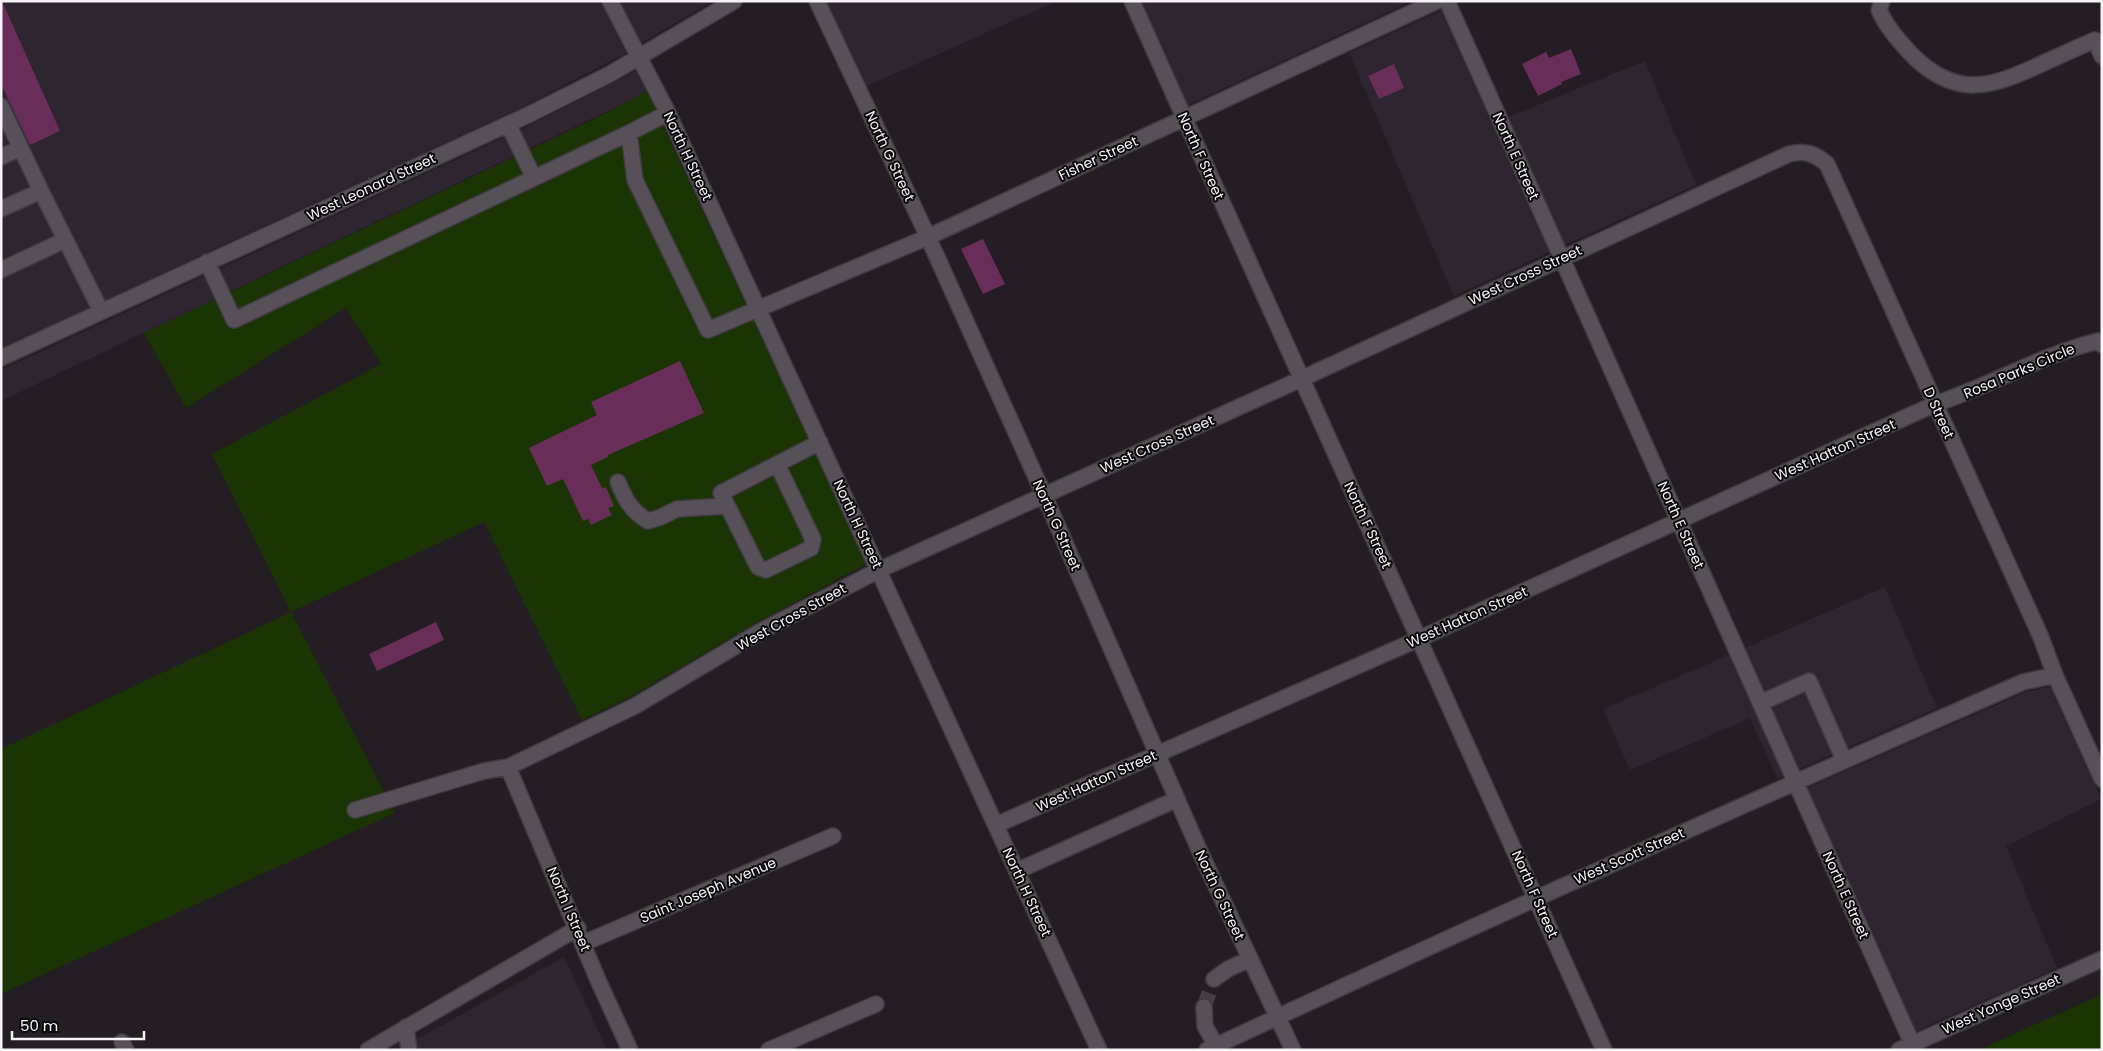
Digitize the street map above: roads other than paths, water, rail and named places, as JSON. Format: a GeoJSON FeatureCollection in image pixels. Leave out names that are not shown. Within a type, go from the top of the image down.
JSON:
{"type":"FeatureCollection","features":[{"type":"Feature","properties":{"kind":"street","name":"North H Street"},"geometry":{"type":"LineString","coordinates":[[610,1],[668,113],[1099,1050]]}},
{"type":"Feature","properties":{"kind":"street","name":"West Leonard Street"},"geometry":{"type":"LineString","coordinates":[[1,358],[508,124],[610,74],[734,1]]}},
{"type":"Feature","properties":{"kind":"street","name":"North G Street"},"geometry":{"type":"LineString","coordinates":[[817,1],[928,237],[1177,798],[1293,1050]]}},
{"type":"Feature","properties":{"kind":"street","name":"North F Street"},"geometry":{"type":"LineString","coordinates":[[1132,1],[1604,1050]]}},
{"type":"Feature","properties":{"kind":"street","name":"Fisher Street"},"geometry":{"type":"LineString","coordinates":[[628,133],[635,180],[708,330],[928,237],[1437,1]]}},
{"type":"Feature","properties":{"kind":"street","name":"North E Street"},"geometry":{"type":"LineString","coordinates":[[1447,1],[1795,782],[1909,1048]]}},
{"type":"Feature","properties":{"kind":"street"},"geometry":{"type":"LineString","coordinates":[[1882,1],[1879,10],[1883,20],[1902,44],[1933,74],[1950,81],[1967,85],[1988,85],[2012,77],[2095,40],[2102,56]]}},
{"type":"Feature","properties":{"kind":"street"},"geometry":{"type":"LineString","coordinates":[[1,106],[101,311]]}},
{"type":"Feature","properties":{"kind":"street"},"geometry":{"type":"LineString","coordinates":[[207,262],[234,320],[668,113]]}},
{"type":"Feature","properties":{"kind":"street"},"geometry":{"type":"LineString","coordinates":[[508,124],[534,178]]}},
{"type":"Feature","properties":{"kind":"street"},"geometry":{"type":"LineString","coordinates":[[1,157],[20,148]]}},
{"type":"Feature","properties":{"kind":"street","name":"West Cross Street"},"geometry":{"type":"LineString","coordinates":[[356,810],[484,771],[508,767],[635,706],[761,632],[879,570],[1301,379],[1789,154],[1807,152],[1817,155]]}},
{"type":"Feature","properties":{"kind":"street","name":"D Street"},"geometry":{"type":"LineString","coordinates":[[1817,155],[1827,164],[2040,635],[2054,675],[2102,779]]}},
{"type":"Feature","properties":{"kind":"street"},"geometry":{"type":"LineString","coordinates":[[1,208],[41,191]]}},
{"type":"Feature","properties":{"kind":"street"},"geometry":{"type":"LineString","coordinates":[[1,270],[65,240]]}},
{"type":"Feature","properties":{"kind":"street","name":"Rosa Parks Circle"},"geometry":{"type":"LineString","coordinates":[[1935,404],[1968,393],[2075,346],[2098,340],[2102,345]]}},
{"type":"Feature","properties":{"kind":"street","name":"West Hatton Street"},"geometry":{"type":"LineString","coordinates":[[996,825],[1420,638],[1935,404]]}},
{"type":"Feature","properties":{"kind":"street"},"geometry":{"type":"LineString","coordinates":[[777,464],[813,539],[811,548],[766,570],[758,567],[720,493],[820,442]]}},
{"type":"Feature","properties":{"kind":"street"},"geometry":{"type":"LineString","coordinates":[[618,482],[626,501],[638,515],[648,521],[661,518],[677,509],[727,506]]}},
{"type":"Feature","properties":{"kind":"street","name":"West Scott Street"},"geometry":{"type":"LineString","coordinates":[[1211,1048],[1536,898],[1844,760],[2023,682],[2054,675]]}},
{"type":"Feature","properties":{"kind":"street"},"geometry":{"type":"LineString","coordinates":[[1760,703],[1809,682],[1844,760]]}},
{"type":"Feature","properties":{"kind":"street","name":"North I Street"},"geometry":{"type":"LineString","coordinates":[[508,767],[630,1050]]}},
{"type":"Feature","properties":{"kind":"street"},"geometry":{"type":"LineString","coordinates":[[1017,871],[1177,798]]}},
{"type":"Feature","properties":{"kind":"street","name":"Saint Joseph Avenue"},"geometry":{"type":"LineString","coordinates":[[584,943],[833,836]]}},
{"type":"Feature","properties":{"kind":"street"},"geometry":{"type":"LineString","coordinates":[[368,1050],[578,928]]}},
{"type":"Feature","properties":{"kind":"street"},"geometry":{"type":"LineString","coordinates":[[1214,979],[1228,969],[1250,959]]}},
{"type":"Feature","properties":{"kind":"street","name":"West Yonge Street"},"geometry":{"type":"LineString","coordinates":[[1909,1048],[2102,959]]}},
{"type":"Feature","properties":{"kind":"street"},"geometry":{"type":"LineString","coordinates":[[770,1050],[876,1004]]}},
{"type":"Feature","properties":{"kind":"street"},"geometry":{"type":"LineString","coordinates":[[1204,1007],[1205,1026],[1211,1048]]}},
{"type":"Feature","properties":{"kind":"street"},"geometry":{"type":"LineString","coordinates":[[406,1027],[409,1050]]}},
{"type":"Feature","properties":{"kind":"tunnel"},"geometry":{"type":"LineString","coordinates":[[1204,1007],[1214,979]]}}]}
